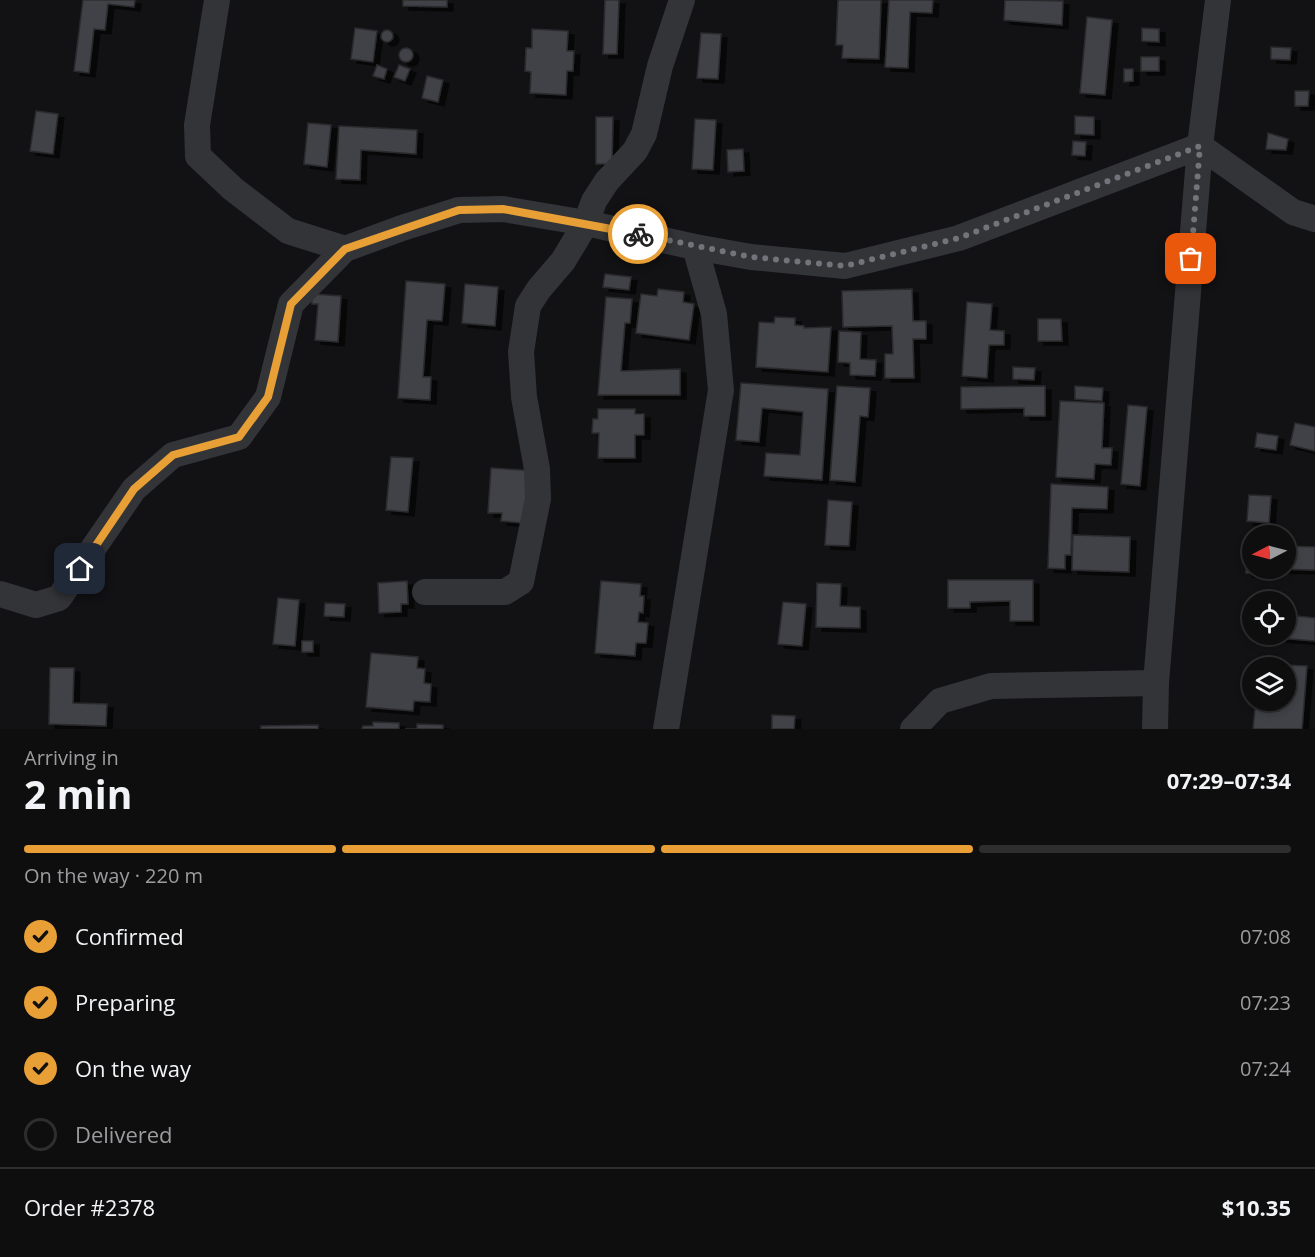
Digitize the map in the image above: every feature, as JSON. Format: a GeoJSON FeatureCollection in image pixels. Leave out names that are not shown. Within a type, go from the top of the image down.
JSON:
{"type":"FeatureCollection","features":[{"type":"Feature","properties":{"kind":"street"},"geometry":{"type":"LineString","coordinates":[[217,0],[197,125],[198,156],[233,189],[288,231],[345,249]]}},
{"type":"Feature","properties":{"kind":"street"},"geometry":{"type":"LineString","coordinates":[[425,592],[505,592],[521,582],[538,499],[537,469],[523,386],[521,352],[528,306],[563,261],[586,223],[594,201],[607,181],[635,151],[644,134],[660,66],[682,0]]}},
{"type":"Feature","properties":{"kind":"street"},"geometry":{"type":"LineString","coordinates":[[1155,729],[1156,683],[1200,146],[1218,0]]}},
{"type":"Feature","properties":{"kind":"street"},"geometry":{"type":"LineString","coordinates":[[0,594],[36,605],[59,598],[134,489],[173,455],[239,437],[268,397],[291,304],[345,249],[459,210],[503,209],[586,223],[751,257],[845,266],[959,238],[1200,146]]}},
{"type":"Feature","properties":{"kind":"street"},"geometry":{"type":"LineString","coordinates":[[1200,146],[1293,212],[1315,219]]}},
{"type":"Feature","properties":{"kind":"street"},"geometry":{"type":"LineString","coordinates":[[666,729],[721,390],[714,314],[695,247]]}},
{"type":"Feature","properties":{"kind":"street"},"geometry":{"type":"LineString","coordinates":[[913,729],[940,701],[991,686],[1156,683]]}},
{"type":"Feature","properties":{"kind":"building"},"geometry":{"type":"Polygon","coordinates":[[[83,0],[135,0],[134,7],[108,4],[105,30],[94,29],[89,73],[74,71],[83,0]]]}},
{"type":"Feature","properties":{"kind":"building"},"geometry":{"type":"Polygon","coordinates":[[[403,0],[447,0],[447,7],[403,6],[403,0]]]}},
{"type":"Feature","properties":{"kind":"building"},"geometry":{"type":"Polygon","coordinates":[[[605,0],[619,0],[617,54],[603,54],[605,0]]]}},
{"type":"Feature","properties":{"kind":"building"},"geometry":{"type":"Polygon","coordinates":[[[838,0],[881,0],[879,59],[842,58],[843,45],[836,45],[838,0]]]}},
{"type":"Feature","properties":{"kind":"building"},"geometry":{"type":"Polygon","coordinates":[[[889,0],[933,0],[932,13],[910,12],[908,68],[885,67],[889,0]]]}},
{"type":"Feature","properties":{"kind":"building"},"geometry":{"type":"Polygon","coordinates":[[[1005,0],[1063,1],[1062,25],[1004,20],[1005,0]]]}},
{"type":"Feature","properties":{"kind":"building"},"geometry":{"type":"Polygon","coordinates":[[[1087,17],[1112,20],[1105,95],[1080,93],[1087,17]]]}},
{"type":"Feature","properties":{"kind":"building"},"geometry":{"type":"Polygon","coordinates":[[[355,28],[377,31],[373,62],[351,59],[355,28]]]}},
{"type":"Feature","properties":{"kind":"building"},"geometry":{"type":"Polygon","coordinates":[[[1142,28],[1159,29],[1159,42],[1142,41],[1142,28]]]}},
{"type":"Feature","properties":{"kind":"building"},"geometry":{"type":"Polygon","coordinates":[[[532,29],[568,31],[567,51],[574,51],[573,71],[567,71],[566,95],[530,93],[531,72],[525,71],[526,48],[532,48],[532,29]]]}},
{"type":"Feature","properties":{"kind":"building"},"geometry":{"type":"Polygon","coordinates":[[[389,30],[392,31],[392,41],[385,42],[382,41],[381,34],[382,31],[389,30]]]}},
{"type":"Feature","properties":{"kind":"building"},"geometry":{"type":"Polygon","coordinates":[[[701,33],[721,34],[718,79],[697,78],[701,33]]]}},
{"type":"Feature","properties":{"kind":"building"},"geometry":{"type":"Polygon","coordinates":[[[1271,47],[1291,48],[1290,60],[1271,59],[1271,47]]]}},
{"type":"Feature","properties":{"kind":"building"},"geometry":{"type":"Polygon","coordinates":[[[406,48],[411,50],[413,55],[411,60],[406,62],[401,60],[399,55],[401,50],[406,48]]]}},
{"type":"Feature","properties":{"kind":"building"},"geometry":{"type":"Polygon","coordinates":[[[1141,57],[1159,57],[1159,71],[1141,71],[1141,57]]]}},
{"type":"Feature","properties":{"kind":"building"},"geometry":{"type":"Polygon","coordinates":[[[377,65],[387,69],[384,79],[373,76],[377,65]]]}},
{"type":"Feature","properties":{"kind":"building"},"geometry":{"type":"Polygon","coordinates":[[[399,65],[410,69],[405,81],[394,77],[399,65]]]}},
{"type":"Feature","properties":{"kind":"building"},"geometry":{"type":"Polygon","coordinates":[[[1124,69],[1133,69],[1133,81],[1124,82],[1124,69]]]}},
{"type":"Feature","properties":{"kind":"building"},"geometry":{"type":"Polygon","coordinates":[[[427,76],[443,80],[438,102],[422,98],[427,76]]]}},
{"type":"Feature","properties":{"kind":"building"},"geometry":{"type":"Polygon","coordinates":[[[1295,91],[1309,91],[1308,106],[1295,106],[1295,91]]]}},
{"type":"Feature","properties":{"kind":"building"},"geometry":{"type":"Polygon","coordinates":[[[36,111],[58,114],[53,154],[30,151],[36,111]]]}},
{"type":"Feature","properties":{"kind":"building"},"geometry":{"type":"Polygon","coordinates":[[[1075,116],[1094,117],[1094,135],[1075,134],[1075,116]]]}},
{"type":"Feature","properties":{"kind":"building"},"geometry":{"type":"Polygon","coordinates":[[[596,117],[613,117],[612,164],[596,164],[596,117]]]}},
{"type":"Feature","properties":{"kind":"building"},"geometry":{"type":"Polygon","coordinates":[[[695,119],[716,120],[713,170],[692,169],[695,119]]]}},
{"type":"Feature","properties":{"kind":"building"},"geometry":{"type":"Polygon","coordinates":[[[308,123],[331,125],[327,167],[304,164],[308,123]]]}},
{"type":"Feature","properties":{"kind":"building"},"geometry":{"type":"Polygon","coordinates":[[[339,126],[417,130],[416,154],[361,150],[360,180],[336,179],[339,126]]]}},
{"type":"Feature","properties":{"kind":"building"},"geometry":{"type":"Polygon","coordinates":[[[1268,133],[1288,139],[1286,150],[1266,149],[1268,133]]]}},
{"type":"Feature","properties":{"kind":"building"},"geometry":{"type":"Polygon","coordinates":[[[1073,141],[1086,142],[1085,156],[1072,155],[1073,141]]]}},
{"type":"Feature","properties":{"kind":"building"},"geometry":{"type":"Polygon","coordinates":[[[743,149],[744,171],[728,172],[727,150],[743,149]]]}},
{"type":"Feature","properties":{"kind":"building"},"geometry":{"type":"Polygon","coordinates":[[[605,274],[631,277],[629,290],[603,287],[605,274]]]}},
{"type":"Feature","properties":{"kind":"building"},"geometry":{"type":"Polygon","coordinates":[[[406,281],[445,284],[442,321],[427,320],[423,377],[431,377],[430,400],[398,398],[406,281]]]}},
{"type":"Feature","properties":{"kind":"building"},"geometry":{"type":"Polygon","coordinates":[[[465,284],[498,287],[495,326],[462,323],[465,284]]]}},
{"type":"Feature","properties":{"kind":"building"},"geometry":{"type":"Polygon","coordinates":[[[658,289],[684,292],[683,302],[694,304],[689,340],[636,333],[641,294],[657,296],[658,289]]]}},
{"type":"Feature","properties":{"kind":"building"},"geometry":{"type":"Polygon","coordinates":[[[912,289],[913,321],[926,321],[926,339],[913,339],[914,378],[885,378],[885,354],[893,354],[892,326],[843,327],[842,291],[912,289]]]}},
{"type":"Feature","properties":{"kind":"building"},"geometry":{"type":"Polygon","coordinates":[[[312,294],[341,296],[338,342],[315,340],[318,304],[312,304],[312,294]]]}},
{"type":"Feature","properties":{"kind":"building"},"geometry":{"type":"Polygon","coordinates":[[[606,297],[632,299],[630,323],[625,323],[621,371],[680,369],[680,395],[598,395],[606,297]]]}},
{"type":"Feature","properties":{"kind":"building"},"geometry":{"type":"Polygon","coordinates":[[[967,302],[992,304],[990,330],[1004,331],[1004,345],[989,345],[987,378],[962,376],[967,302]]]}},
{"type":"Feature","properties":{"kind":"building"},"geometry":{"type":"Polygon","coordinates":[[[775,317],[795,318],[795,325],[804,326],[804,328],[831,327],[828,372],[756,367],[759,322],[774,323],[775,317]]]}},
{"type":"Feature","properties":{"kind":"building"},"geometry":{"type":"Polygon","coordinates":[[[1038,319],[1061,319],[1062,341],[1038,341],[1038,319]]]}},
{"type":"Feature","properties":{"kind":"building"},"geometry":{"type":"Polygon","coordinates":[[[839,331],[861,332],[860,359],[876,360],[875,376],[850,375],[850,363],[838,362],[839,331]]]}},
{"type":"Feature","properties":{"kind":"building"},"geometry":{"type":"Polygon","coordinates":[[[1013,367],[1035,368],[1034,380],[1013,379],[1013,367]]]}},
{"type":"Feature","properties":{"kind":"building"},"geometry":{"type":"Polygon","coordinates":[[[741,383],[828,389],[822,480],[764,476],[766,453],[800,455],[803,412],[762,408],[759,442],[736,440],[741,383]]]}},
{"type":"Feature","properties":{"kind":"building"},"geometry":{"type":"Polygon","coordinates":[[[837,386],[870,388],[868,417],[860,416],[855,482],[830,480],[837,386]]]}},
{"type":"Feature","properties":{"kind":"building"},"geometry":{"type":"Polygon","coordinates":[[[1045,386],[1045,416],[1024,416],[1024,408],[961,409],[961,387],[1045,386]]]}},
{"type":"Feature","properties":{"kind":"building"},"geometry":{"type":"Polygon","coordinates":[[[1075,386],[1103,388],[1102,401],[1075,399],[1075,386]]]}},
{"type":"Feature","properties":{"kind":"building"},"geometry":{"type":"Polygon","coordinates":[[[1060,401],[1104,403],[1102,448],[1112,448],[1111,465],[1095,464],[1094,479],[1056,477],[1060,401]]]}},
{"type":"Feature","properties":{"kind":"building"},"geometry":{"type":"Polygon","coordinates":[[[1128,405],[1147,407],[1140,486],[1121,484],[1128,405]]]}},
{"type":"Feature","properties":{"kind":"building"},"geometry":{"type":"Polygon","coordinates":[[[598,409],[635,409],[635,414],[644,414],[644,435],[635,435],[635,458],[598,458],[599,433],[592,433],[593,419],[598,419],[598,409]]]}},
{"type":"Feature","properties":{"kind":"building"},"geometry":{"type":"Polygon","coordinates":[[[1295,423],[1315,427],[1315,451],[1290,445],[1295,423]]]}},
{"type":"Feature","properties":{"kind":"building"},"geometry":{"type":"Polygon","coordinates":[[[1257,433],[1278,436],[1276,450],[1255,447],[1257,433]]]}},
{"type":"Feature","properties":{"kind":"building"},"geometry":{"type":"Polygon","coordinates":[[[391,457],[413,458],[408,512],[386,510],[391,457]]]}},
{"type":"Feature","properties":{"kind":"building"},"geometry":{"type":"Polygon","coordinates":[[[491,468],[536,471],[533,524],[501,521],[502,513],[488,513],[491,468]]]}},
{"type":"Feature","properties":{"kind":"building"},"geometry":{"type":"Polygon","coordinates":[[[1051,484],[1108,487],[1107,509],[1072,508],[1071,555],[1065,555],[1065,569],[1048,568],[1051,484]]]}},
{"type":"Feature","properties":{"kind":"building"},"geometry":{"type":"Polygon","coordinates":[[[1249,495],[1271,496],[1269,523],[1247,521],[1249,495]]]}},
{"type":"Feature","properties":{"kind":"building"},"geometry":{"type":"Polygon","coordinates":[[[828,500],[852,502],[849,546],[825,545],[828,500]]]}},
{"type":"Feature","properties":{"kind":"building"},"geometry":{"type":"Polygon","coordinates":[[[1073,535],[1130,537],[1129,572],[1072,570],[1073,535]]]}},
{"type":"Feature","properties":{"kind":"building"},"geometry":{"type":"Polygon","coordinates":[[[1296,546],[1315,547],[1315,570],[1296,570],[1296,546]]]}},
{"type":"Feature","properties":{"kind":"building"},"geometry":{"type":"Polygon","coordinates":[[[948,580],[1033,580],[1033,621],[1010,621],[1010,601],[970,602],[970,608],[948,608],[948,580]]]}},
{"type":"Feature","properties":{"kind":"building"},"geometry":{"type":"Polygon","coordinates":[[[407,581],[408,604],[401,604],[401,612],[379,613],[378,583],[407,581]]]}},
{"type":"Feature","properties":{"kind":"building"},"geometry":{"type":"Polygon","coordinates":[[[601,581],[641,584],[640,596],[644,596],[643,613],[639,612],[638,622],[648,623],[646,643],[636,643],[635,656],[595,653],[601,581]]]}},
{"type":"Feature","properties":{"kind":"building"},"geometry":{"type":"Polygon","coordinates":[[[817,583],[841,584],[840,606],[860,607],[860,628],[816,627],[817,583]]]}},
{"type":"Feature","properties":{"kind":"building"},"geometry":{"type":"Polygon","coordinates":[[[278,598],[299,600],[295,646],[273,644],[278,598]]]}},
{"type":"Feature","properties":{"kind":"building"},"geometry":{"type":"Polygon","coordinates":[[[783,602],[806,604],[802,646],[778,644],[783,602]]]}},
{"type":"Feature","properties":{"kind":"building"},"geometry":{"type":"Polygon","coordinates":[[[325,603],[345,604],[344,617],[324,616],[325,603]]]}},
{"type":"Feature","properties":{"kind":"building"},"geometry":{"type":"Polygon","coordinates":[[[1296,616],[1315,618],[1315,641],[1296,639],[1296,616]]]}},
{"type":"Feature","properties":{"kind":"building"},"geometry":{"type":"Polygon","coordinates":[[[302,641],[313,641],[313,652],[302,652],[302,641]]]}},
{"type":"Feature","properties":{"kind":"building"},"geometry":{"type":"Polygon","coordinates":[[[371,653],[418,657],[417,668],[425,669],[424,683],[431,684],[430,702],[414,701],[413,711],[366,707],[371,653]]]}},
{"type":"Feature","properties":{"kind":"building"},"geometry":{"type":"Polygon","coordinates":[[[1296,666],[1307,666],[1302,729],[1253,729],[1255,711],[1296,711],[1296,666]]]}},
{"type":"Feature","properties":{"kind":"building"},"geometry":{"type":"Polygon","coordinates":[[[50,668],[74,668],[73,703],[107,704],[106,726],[49,724],[50,668]]]}},
{"type":"Feature","properties":{"kind":"building"},"geometry":{"type":"Polygon","coordinates":[[[772,715],[795,716],[794,729],[772,729],[772,715]]]}},
{"type":"Feature","properties":{"kind":"building"},"geometry":{"type":"Polygon","coordinates":[[[373,722],[399,723],[399,729],[362,729],[363,726],[373,726],[373,722]]]}},
{"type":"Feature","properties":{"kind":"building"},"geometry":{"type":"Polygon","coordinates":[[[417,724],[443,725],[443,729],[417,729],[417,724]]]}},
{"type":"Feature","properties":{"kind":"building"},"geometry":{"type":"Polygon","coordinates":[[[318,725],[318,729],[261,729],[261,726],[318,725]]]}},
{"type":"Feature","properties":{"kind":"way so far"},"geometry":{"type":"LineString","coordinates":[[638,234],[751,257],[845,266],[959,238],[1200,146],[1191,259]]}},
{"type":"Feature","properties":{"kind":"route"},"geometry":{"type":"LineString","coordinates":[[80,569],[134,489],[173,455],[239,437],[268,397],[291,304],[345,249],[459,210],[503,209],[638,234]]}}]}
